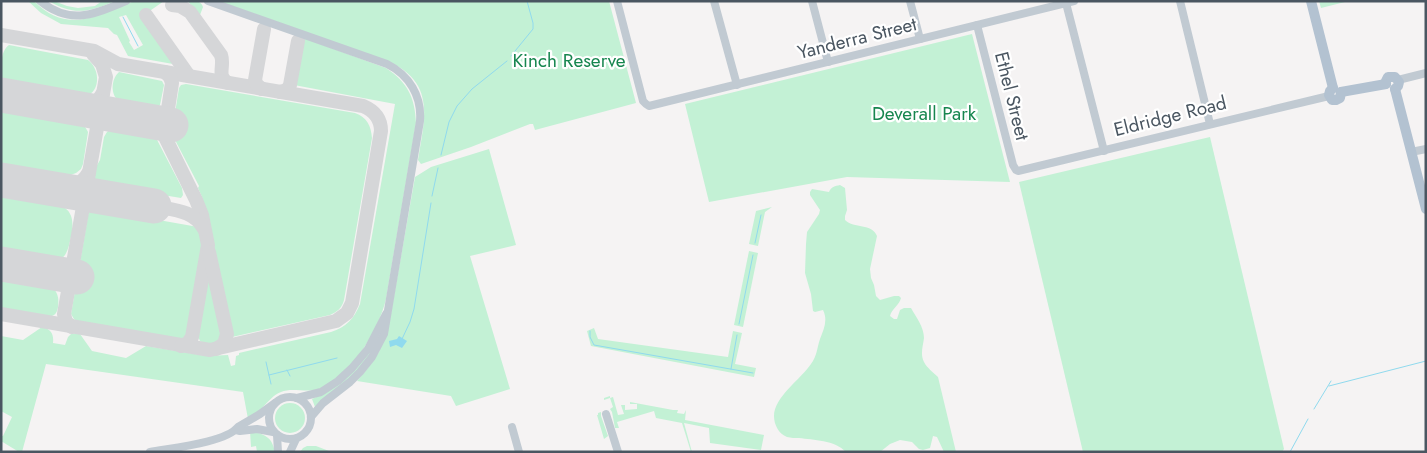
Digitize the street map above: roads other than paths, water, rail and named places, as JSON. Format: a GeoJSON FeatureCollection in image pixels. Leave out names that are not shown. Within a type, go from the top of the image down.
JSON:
{"type":"FeatureCollection","features":[{"type":"Feature","properties":{"kind":"main road"},"geometry":{"type":"LineString","coordinates":[[1311,1],[1334,92]]}},
{"type":"Feature","properties":{"kind":"main road"},"geometry":{"type":"LineString","coordinates":[[1393,84],[1426,209]]}},
{"type":"Feature","properties":{"kind":"main road","name":"Eldridge Road"},"geometry":{"type":"LineString","coordinates":[[1334,92],[1393,84]]}},
{"type":"Feature","properties":{"kind":"street"},"geometry":{"type":"LineString","coordinates":[[40,1],[64,15],[76,16],[96,13],[126,1]]}},
{"type":"Feature","properties":{"kind":"street"},"geometry":{"type":"LineString","coordinates":[[208,1],[387,64],[402,74],[417,95],[420,121],[384,334],[368,363],[350,382],[323,402],[311,417]]}},
{"type":"Feature","properties":{"kind":"street","name":"Yanderra Street"},"geometry":{"type":"LineString","coordinates":[[617,1],[643,100],[647,105],[737,85],[977,25],[1040,5],[1070,2]]}},
{"type":"Feature","properties":{"kind":"street"},"geometry":{"type":"LineString","coordinates":[[714,1],[737,85]]}},
{"type":"Feature","properties":{"kind":"street"},"geometry":{"type":"LineString","coordinates":[[812,1],[828,62]]}},
{"type":"Feature","properties":{"kind":"street"},"geometry":{"type":"LineString","coordinates":[[910,1],[920,39]]}},
{"type":"Feature","properties":{"kind":"street"},"geometry":{"type":"LineString","coordinates":[[1180,1],[1210,124]]}},
{"type":"Feature","properties":{"kind":"street"},"geometry":{"type":"LineString","coordinates":[[1070,2],[1104,151]]}},
{"type":"Feature","properties":{"kind":"street","name":"Ethel Street"},"geometry":{"type":"LineString","coordinates":[[977,25],[1013,165],[1016,170],[1020,171]]}},
{"type":"Feature","properties":{"kind":"street","name":"Eldridge Road"},"geometry":{"type":"LineString","coordinates":[[1393,84],[1426,72]]}},
{"type":"Feature","properties":{"kind":"street","name":"Eldridge Road"},"geometry":{"type":"LineString","coordinates":[[1020,171],[1334,92]]}},
{"type":"Feature","properties":{"kind":"street"},"geometry":{"type":"LineString","coordinates":[[1411,152],[1426,148]]}},
{"type":"Feature","properties":{"kind":"street"},"geometry":{"type":"LineString","coordinates":[[150,452],[206,442],[236,430],[280,399],[285,397],[297,398],[321,392],[344,375],[361,358],[387,314]]}},
{"type":"Feature","properties":{"kind":"street"},"geometry":{"type":"LineString","coordinates":[[236,430],[257,429],[286,439],[296,439],[308,430],[311,417],[307,405],[297,398]]}},
{"type":"Feature","properties":{"kind":"street"},"geometry":{"type":"LineString","coordinates":[[275,403],[271,408],[268,420],[275,434],[278,452]]}},
{"type":"Feature","properties":{"kind":"street"},"geometry":{"type":"LineString","coordinates":[[606,414],[618,452]]}},
{"type":"Feature","properties":{"kind":"street"},"geometry":{"type":"LineString","coordinates":[[512,427],[519,452]]}},
{"type":"Feature","properties":{"kind":"street"},"geometry":{"type":"LineString","coordinates":[[290,452],[296,439]]}},
{"type":"Feature","properties":{"kind":"water"},"geometry":{"type":"Polygon","coordinates":[[[399,336],[407,341],[402,348],[396,345],[390,347],[389,341],[397,339],[399,336]]]}},
{"type":"Feature","properties":{"kind":"waterway"},"geometry":{"type":"LineString","coordinates":[[511,56],[533,29],[527,1]]}},
{"type":"Feature","properties":{"kind":"waterway"},"geometry":{"type":"LineString","coordinates":[[123,17],[138,46]]}},
{"type":"Feature","properties":{"kind":"waterway"},"geometry":{"type":"LineString","coordinates":[[441,155],[449,122],[457,106],[472,89],[507,61]]}},
{"type":"Feature","properties":{"kind":"waterway"},"geometry":{"type":"LineString","coordinates":[[432,196],[438,168]]}},
{"type":"Feature","properties":{"kind":"waterway"},"geometry":{"type":"LineString","coordinates":[[402,339],[414,309],[431,203]]}},
{"type":"Feature","properties":{"kind":"waterway"},"geometry":{"type":"LineString","coordinates":[[755,243],[761,215]]}},
{"type":"Feature","properties":{"kind":"waterway"},"geometry":{"type":"LineString","coordinates":[[739,324],[753,255]]}},
{"type":"Feature","properties":{"kind":"waterway"},"geometry":{"type":"LineString","coordinates":[[590,331],[590,337],[594,345],[753,373]]}},
{"type":"Feature","properties":{"kind":"waterway"},"geometry":{"type":"LineString","coordinates":[[731,369],[737,335]]}},
{"type":"Feature","properties":{"kind":"waterway"},"geometry":{"type":"LineString","coordinates":[[269,375],[337,358]]}},
{"type":"Feature","properties":{"kind":"waterway"},"geometry":{"type":"LineString","coordinates":[[1329,386],[1426,361]]}},
{"type":"Feature","properties":{"kind":"waterway"},"geometry":{"type":"LineString","coordinates":[[266,362],[271,384]]}},
{"type":"Feature","properties":{"kind":"waterway"},"geometry":{"type":"LineString","coordinates":[[287,370],[290,376]]}},
{"type":"Feature","properties":{"kind":"waterway"},"geometry":{"type":"LineString","coordinates":[[1314,409],[1331,381]]}},
{"type":"Feature","properties":{"kind":"waterway"},"geometry":{"type":"LineString","coordinates":[[1290,452],[1308,419]]}},
{"type":"Feature","properties":{"kind":"park label","name":"Kinch Reserve"},"geometry":{"type":"Point","coordinates":[569,60]}},
{"type":"Feature","properties":{"kind":"park label","name":"Deverall Park"},"geometry":{"type":"Point","coordinates":[924,113]}}]}
